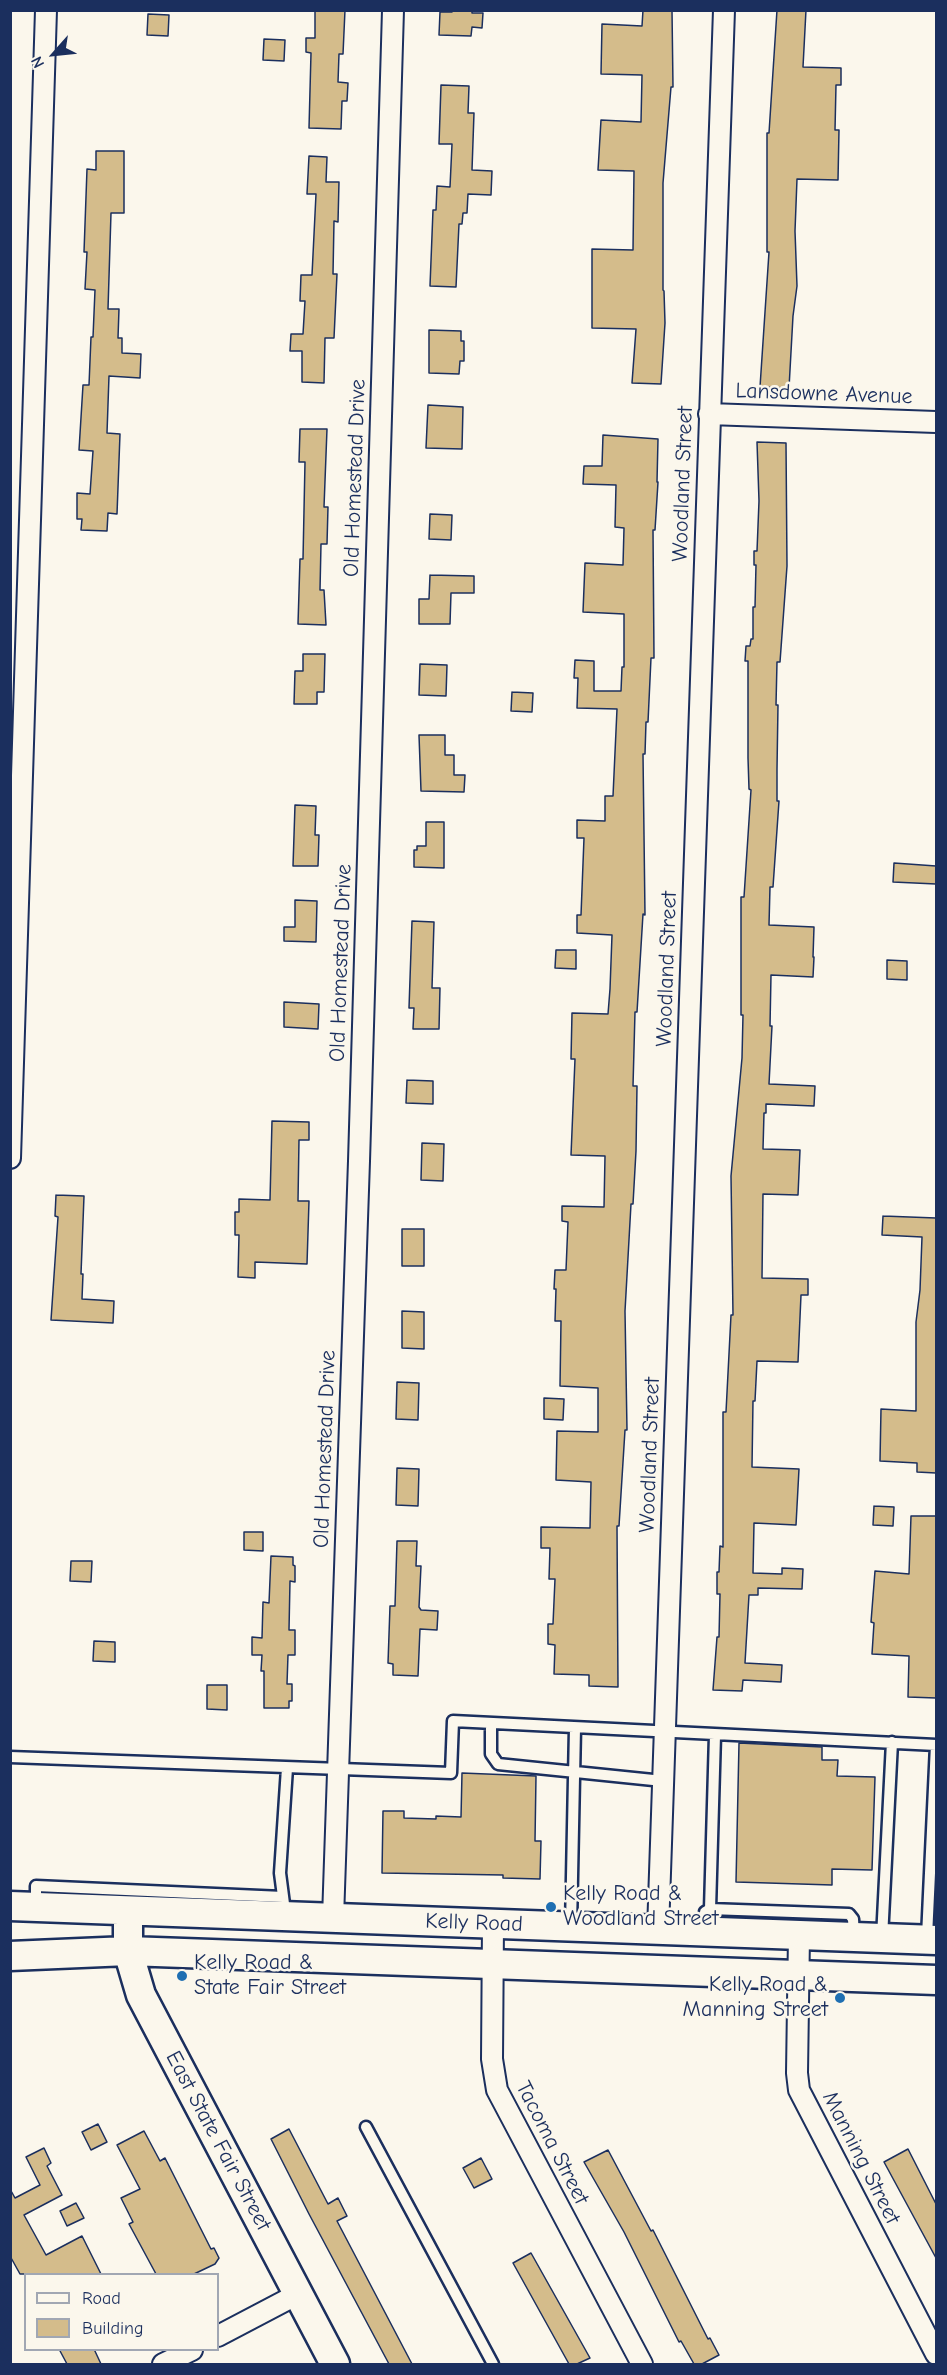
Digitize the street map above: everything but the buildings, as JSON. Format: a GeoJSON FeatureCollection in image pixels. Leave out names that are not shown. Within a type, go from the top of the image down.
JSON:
{"type":"FeatureCollection","features":[{"type":"Feature","properties":{"kind":"street"},"geometry":{"type":"LineString","coordinates":[[10,1158],[46,10]]}},
{"type":"Feature","properties":{"kind":"street","name":"Old Homestead Drive"},"geometry":{"type":"LineString","coordinates":[[333,1918],[360,1149],[393,10]]}},
{"type":"Feature","properties":{"kind":"street","name":"Woodland Street"},"geometry":{"type":"LineString","coordinates":[[658,1930],[724,10]]}},
{"type":"Feature","properties":{"kind":"street","name":"Lansdowne Avenue"},"geometry":{"type":"LineString","coordinates":[[709,414],[936,422]]}},
{"type":"Feature","properties":{"kind":"street","name":"Kelly Road"},"geometry":{"type":"LineString","coordinates":[[23,1907],[128,1911],[285,1907],[333,1918],[658,1930],[708,1921],[799,1935],[932,1940]]}},
{"type":"Feature","properties":{"kind":"street","name":"East State Fair Street"},"geometry":{"type":"LineString","coordinates":[[128,1911],[128,1951],[141,1995],[335,2364]]}},
{"type":"Feature","properties":{"kind":"street","name":"Tacoma Street"},"geometry":{"type":"LineString","coordinates":[[493,1924],[492,2059],[496,2090],[642,2364]]}},
{"type":"Feature","properties":{"kind":"street","name":"Manning Street"},"geometry":{"type":"LineString","coordinates":[[799,1935],[797,2073],[804,2101],[936,2354]]}},
{"type":"Feature","properties":{"kind":"street","name":"Kelly Road"},"geometry":{"type":"LineString","coordinates":[[10,1956],[128,1951],[936,1980]]}},
{"type":"Feature","properties":{"kind":"street"},"geometry":{"type":"LineString","coordinates":[[219,2335],[298,2294]]}},
{"type":"Feature","properties":{"kind":"street"},"geometry":{"type":"LineString","coordinates":[[163,2364],[188,2351]]}},
{"type":"Feature","properties":{"kind":"lane"},"geometry":{"type":"LineString","coordinates":[[10,1757],[451,1773],[453,1721],[936,1745],[932,1940]]}},
{"type":"Feature","properties":{"kind":"lane"},"geometry":{"type":"LineString","coordinates":[[491,1724],[490,1754],[498,1764],[663,1781]]}},
{"type":"Feature","properties":{"kind":"lane"},"geometry":{"type":"LineString","coordinates":[[571,1926],[575,1728]]}},
{"type":"Feature","properties":{"kind":"lane"},"geometry":{"type":"LineString","coordinates":[[716,1735],[708,1921],[849,1914],[853,1919],[854,1937]]}},
{"type":"Feature","properties":{"kind":"lane"},"geometry":{"type":"LineString","coordinates":[[882,1938],[891,1742]]}},
{"type":"Feature","properties":{"kind":"lane"},"geometry":{"type":"LineString","coordinates":[[23,1907],[36,1886],[285,1907],[280,1873],[287,1768]]}},
{"type":"Feature","properties":{"kind":"lane"},"geometry":{"type":"LineString","coordinates":[[366,2127],[492,2364]]}},
{"type":"Feature","properties":{"kind":"place","name":"Kelly Road & Woodland Street"},"geometry":{"type":"Point","coordinates":[551,1907]}},
{"type":"Feature","properties":{"kind":"place","name":"Kelly Road & State Fair Street"},"geometry":{"type":"Point","coordinates":[182,1976]}},
{"type":"Feature","properties":{"kind":"place","name":"Kelly Road & Manning Street"},"geometry":{"type":"Point","coordinates":[840,1998]}}]}
